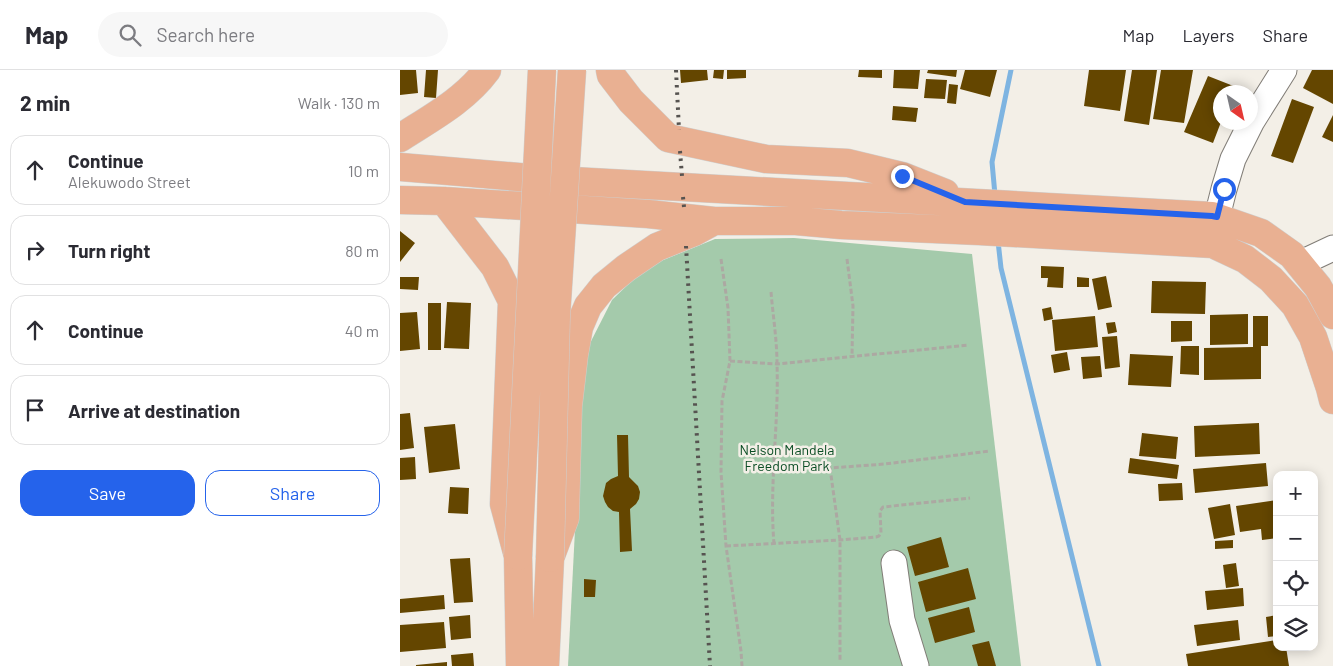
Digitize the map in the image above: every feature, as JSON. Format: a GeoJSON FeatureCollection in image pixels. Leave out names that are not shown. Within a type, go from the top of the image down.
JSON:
{"type":"FeatureCollection","features":[{"type":"Feature","properties":{"kind":"main road"},"geometry":{"type":"LineString","coordinates":[[400,138],[442,112],[475,85],[487,70]]}},
{"type":"Feature","properties":{"kind":"main road"},"geometry":{"type":"LineString","coordinates":[[520,666],[518,556],[542,70]]}},
{"type":"Feature","properties":{"kind":"main road"},"geometry":{"type":"LineString","coordinates":[[545,666],[550,558],[556,317],[572,70]]}},
{"type":"Feature","properties":{"kind":"main road"},"geometry":{"type":"LineString","coordinates":[[610,70],[611,75],[631,101],[668,138],[766,159],[848,163],[902,176],[970,202]]}},
{"type":"Feature","properties":{"kind":"main road"},"geometry":{"type":"LineString","coordinates":[[400,167],[564,180],[1212,216],[1261,233],[1292,255],[1318,287],[1333,315]]}},
{"type":"Feature","properties":{"kind":"main road"},"geometry":{"type":"LineString","coordinates":[[400,200],[444,201],[714,220],[796,221],[841,225],[1213,244],[1245,259],[1271,279],[1296,305],[1313,337],[1333,400]]}},
{"type":"Feature","properties":{"kind":"main road"},"geometry":{"type":"LineString","coordinates":[[444,201],[495,267],[512,301],[504,504],[518,556]]}},
{"type":"Feature","properties":{"kind":"main road"},"geometry":{"type":"LineString","coordinates":[[550,558],[565,518],[568,406],[579,328],[588,306],[604,286],[626,268],[657,247],[694,232],[714,220]]}},
{"type":"Feature","properties":{"kind":"street"},"geometry":{"type":"LineString","coordinates":[[1213,244],[1217,217],[1233,159],[1252,121],[1284,70]]}},
{"type":"Feature","properties":{"kind":"street"},"geometry":{"type":"LineString","coordinates":[[1299,264],[1333,248]]}},
{"type":"Feature","properties":{"kind":"street"},"geometry":{"type":"LineString","coordinates":[[894,562],[902,620],[916,666]]}},
{"type":"Feature","properties":{"kind":"path"},"geometry":{"type":"LineString","coordinates":[[721,259],[728,308],[730,361],[722,401],[721,472],[726,546],[742,666]]}},
{"type":"Feature","properties":{"kind":"path"},"geometry":{"type":"LineString","coordinates":[[848,259],[853,306],[852,356]]}},
{"type":"Feature","properties":{"kind":"path"},"geometry":{"type":"LineString","coordinates":[[771,292],[778,364],[772,528],[774,544]]}},
{"type":"Feature","properties":{"kind":"path"},"geometry":{"type":"LineString","coordinates":[[730,361],[778,364],[969,345]]}},
{"type":"Feature","properties":{"kind":"path"},"geometry":{"type":"LineString","coordinates":[[774,463],[830,468],[990,452]]}},
{"type":"Feature","properties":{"kind":"path"},"geometry":{"type":"LineString","coordinates":[[830,468],[840,540],[840,660]]}},
{"type":"Feature","properties":{"kind":"path"},"geometry":{"type":"LineString","coordinates":[[726,546],[879,536],[880,510],[882,507],[970,498]]}},
{"type":"Feature","properties":{"kind":"green space","name":"Nelson Mandela Freedom Park"},"geometry":{"type":"Polygon","coordinates":[[[794,238],[972,254],[1021,666],[568,666],[584,355],[612,300],[646,267],[715,239],[794,238]]]}},
{"type":"Feature","properties":{"kind":"building"},"geometry":{"type":"Polygon","coordinates":[[[400,70],[416,70],[418,93],[400,95],[400,70]]]}},
{"type":"Feature","properties":{"kind":"building"},"geometry":{"type":"Polygon","coordinates":[[[426,70],[438,70],[436,98],[424,97],[426,70]]]}},
{"type":"Feature","properties":{"kind":"building"},"geometry":{"type":"Polygon","coordinates":[[[680,70],[707,70],[708,80],[681,83],[680,70]]]}},
{"type":"Feature","properties":{"kind":"building"},"geometry":{"type":"Polygon","coordinates":[[[714,70],[724,70],[723,79],[713,78],[714,70]]]}},
{"type":"Feature","properties":{"kind":"building"},"geometry":{"type":"Polygon","coordinates":[[[727,70],[746,70],[746,78],[727,79],[727,70]]]}},
{"type":"Feature","properties":{"kind":"building"},"geometry":{"type":"Polygon","coordinates":[[[859,70],[882,70],[882,78],[858,77],[859,70]]]}},
{"type":"Feature","properties":{"kind":"building"},"geometry":{"type":"Polygon","coordinates":[[[894,70],[920,70],[918,89],[893,88],[894,70]]]}},
{"type":"Feature","properties":{"kind":"building"},"geometry":{"type":"Polygon","coordinates":[[[928,70],[957,70],[956,77],[927,73],[928,70]]]}},
{"type":"Feature","properties":{"kind":"building"},"geometry":{"type":"Polygon","coordinates":[[[965,70],[997,70],[990,97],[960,89],[965,70]]]}},
{"type":"Feature","properties":{"kind":"building"},"geometry":{"type":"Polygon","coordinates":[[[1089,70],[1126,70],[1120,111],[1084,106],[1089,70]]]}},
{"type":"Feature","properties":{"kind":"building"},"geometry":{"type":"Polygon","coordinates":[[[1132,70],[1157,70],[1149,125],[1124,121],[1132,70]]]}},
{"type":"Feature","properties":{"kind":"building"},"geometry":{"type":"Polygon","coordinates":[[[1161,70],[1193,70],[1184,123],[1153,119],[1161,70]]]}},
{"type":"Feature","properties":{"kind":"building"},"geometry":{"type":"Polygon","coordinates":[[[1312,70],[1333,70],[1333,104],[1303,88],[1312,70]]]}},
{"type":"Feature","properties":{"kind":"building"},"geometry":{"type":"Polygon","coordinates":[[[1208,76],[1231,85],[1213,85],[1213,130],[1218,130],[1213,143],[1184,132],[1208,76]]]}},
{"type":"Feature","properties":{"kind":"building"},"geometry":{"type":"Polygon","coordinates":[[[926,79],[947,80],[945,99],[924,98],[926,79]]]}},
{"type":"Feature","properties":{"kind":"building"},"geometry":{"type":"Polygon","coordinates":[[[949,84],[958,85],[956,104],[947,103],[949,84]]]}},
{"type":"Feature","properties":{"kind":"building"},"geometry":{"type":"Polygon","coordinates":[[[1292,99],[1314,107],[1293,163],[1271,156],[1292,99]]]}},
{"type":"Feature","properties":{"kind":"building"},"geometry":{"type":"Polygon","coordinates":[[[893,106],[918,108],[916,122],[892,120],[893,106]]]}},
{"type":"Feature","properties":{"kind":"building"},"geometry":{"type":"Polygon","coordinates":[[[1333,115],[1333,142],[1322,137],[1333,115]]]}},
{"type":"Feature","properties":{"kind":"building"},"geometry":{"type":"Polygon","coordinates":[[[400,231],[415,243],[400,262],[400,231]]]}},
{"type":"Feature","properties":{"kind":"building"},"geometry":{"type":"Polygon","coordinates":[[[1041,266],[1064,267],[1063,288],[1047,287],[1048,278],[1041,278],[1041,266]]]}},
{"type":"Feature","properties":{"kind":"building"},"geometry":{"type":"Polygon","coordinates":[[[1106,276],[1112,307],[1098,310],[1092,279],[1106,276]]]}},
{"type":"Feature","properties":{"kind":"building"},"geometry":{"type":"Polygon","coordinates":[[[400,277],[419,277],[418,290],[400,289],[400,277]]]}},
{"type":"Feature","properties":{"kind":"building"},"geometry":{"type":"Polygon","coordinates":[[[1077,277],[1089,278],[1089,287],[1077,287],[1077,277]]]}},
{"type":"Feature","properties":{"kind":"building"},"geometry":{"type":"Polygon","coordinates":[[[1152,281],[1206,282],[1205,314],[1151,313],[1152,281]]]}},
{"type":"Feature","properties":{"kind":"building"},"geometry":{"type":"Polygon","coordinates":[[[447,302],[471,303],[469,349],[444,348],[447,302]]]}},
{"type":"Feature","properties":{"kind":"building"},"geometry":{"type":"Polygon","coordinates":[[[428,303],[441,303],[441,350],[428,350],[428,303]]]}},
{"type":"Feature","properties":{"kind":"building"},"geometry":{"type":"Polygon","coordinates":[[[1051,307],[1053,319],[1044,321],[1042,309],[1051,307]]]}},
{"type":"Feature","properties":{"kind":"building"},"geometry":{"type":"Polygon","coordinates":[[[417,312],[420,349],[400,351],[400,313],[417,312]]]}},
{"type":"Feature","properties":{"kind":"building"},"geometry":{"type":"Polygon","coordinates":[[[1248,314],[1248,344],[1210,345],[1210,315],[1248,314]]]}},
{"type":"Feature","properties":{"kind":"building"},"geometry":{"type":"Polygon","coordinates":[[[1095,316],[1098,347],[1055,351],[1052,320],[1095,316]]]}},
{"type":"Feature","properties":{"kind":"building"},"geometry":{"type":"Polygon","coordinates":[[[1253,316],[1268,316],[1268,346],[1261,346],[1261,379],[1204,380],[1204,348],[1253,347],[1253,316]]]}},
{"type":"Feature","properties":{"kind":"building"},"geometry":{"type":"Polygon","coordinates":[[[1171,321],[1192,321],[1192,341],[1171,342],[1171,321]]]}},
{"type":"Feature","properties":{"kind":"building"},"geometry":{"type":"Polygon","coordinates":[[[1115,322],[1117,332],[1108,334],[1106,323],[1115,322]]]}},
{"type":"Feature","properties":{"kind":"building"},"geometry":{"type":"Polygon","coordinates":[[[1117,336],[1120,367],[1105,369],[1102,337],[1117,336]]]}},
{"type":"Feature","properties":{"kind":"building"},"geometry":{"type":"Polygon","coordinates":[[[1181,346],[1199,346],[1199,375],[1180,374],[1181,346]]]}},
{"type":"Feature","properties":{"kind":"building"},"geometry":{"type":"Polygon","coordinates":[[[1067,352],[1070,370],[1054,373],[1051,355],[1067,352]]]}},
{"type":"Feature","properties":{"kind":"building"},"geometry":{"type":"Polygon","coordinates":[[[1130,354],[1173,356],[1171,387],[1128,385],[1130,354]]]}},
{"type":"Feature","properties":{"kind":"building"},"geometry":{"type":"Polygon","coordinates":[[[1100,356],[1102,377],[1083,379],[1081,357],[1100,356]]]}},
{"type":"Feature","properties":{"kind":"building"},"geometry":{"type":"Polygon","coordinates":[[[410,413],[414,448],[400,450],[400,414],[410,413]]]}},
{"type":"Feature","properties":{"kind":"building"},"geometry":{"type":"Polygon","coordinates":[[[1259,423],[1260,454],[1195,457],[1194,426],[1259,423]]]}},
{"type":"Feature","properties":{"kind":"building"},"geometry":{"type":"Polygon","coordinates":[[[455,424],[460,469],[429,473],[424,427],[455,424]]]}},
{"type":"Feature","properties":{"kind":"building"},"geometry":{"type":"Polygon","coordinates":[[[1142,433],[1178,437],[1176,459],[1139,456],[1142,433]]]}},
{"type":"Feature","properties":{"kind":"building"},"geometry":{"type":"Polygon","coordinates":[[[617,435],[628,435],[629,477],[638,486],[640,492],[639,499],[630,509],[632,551],[620,552],[619,512],[613,511],[608,507],[603,496],[606,483],[618,476],[617,435]]]}},
{"type":"Feature","properties":{"kind":"building"},"geometry":{"type":"Polygon","coordinates":[[[415,457],[416,479],[400,480],[400,458],[415,457]]]}},
{"type":"Feature","properties":{"kind":"building"},"geometry":{"type":"Polygon","coordinates":[[[1130,458],[1179,465],[1177,479],[1128,473],[1130,458]]]}},
{"type":"Feature","properties":{"kind":"building"},"geometry":{"type":"Polygon","coordinates":[[[1266,463],[1268,486],[1195,493],[1193,469],[1266,463]]]}},
{"type":"Feature","properties":{"kind":"building"},"geometry":{"type":"Polygon","coordinates":[[[1182,483],[1183,500],[1159,501],[1158,484],[1182,483]]]}},
{"type":"Feature","properties":{"kind":"building"},"geometry":{"type":"Polygon","coordinates":[[[450,487],[469,488],[468,514],[448,513],[450,487]]]}},
{"type":"Feature","properties":{"kind":"building"},"geometry":{"type":"Polygon","coordinates":[[[1273,501],[1273,539],[1262,540],[1261,529],[1240,532],[1236,506],[1273,501]]]}},
{"type":"Feature","properties":{"kind":"building"},"geometry":{"type":"Polygon","coordinates":[[[1230,504],[1235,535],[1214,539],[1208,508],[1230,504]]]}},
{"type":"Feature","properties":{"kind":"building"},"geometry":{"type":"Polygon","coordinates":[[[941,537],[949,567],[915,576],[907,547],[941,537]]]}},
{"type":"Feature","properties":{"kind":"building"},"geometry":{"type":"Polygon","coordinates":[[[1233,540],[1233,548],[1215,549],[1215,541],[1233,540]]]}},
{"type":"Feature","properties":{"kind":"building"},"geometry":{"type":"Polygon","coordinates":[[[470,558],[473,602],[454,603],[450,559],[470,558]]]}},
{"type":"Feature","properties":{"kind":"building"},"geometry":{"type":"Polygon","coordinates":[[[1236,563],[1239,586],[1226,588],[1223,565],[1236,563]]]}},
{"type":"Feature","properties":{"kind":"building"},"geometry":{"type":"Polygon","coordinates":[[[968,568],[976,599],[926,612],[918,582],[968,568]]]}},
{"type":"Feature","properties":{"kind":"building"},"geometry":{"type":"Polygon","coordinates":[[[584,579],[596,580],[595,597],[584,597],[584,579]]]}},
{"type":"Feature","properties":{"kind":"building"},"geometry":{"type":"Polygon","coordinates":[[[1243,588],[1244,606],[1207,610],[1205,591],[1243,588]]]}},
{"type":"Feature","properties":{"kind":"building"},"geometry":{"type":"Polygon","coordinates":[[[444,595],[445,609],[400,613],[400,599],[444,595]]]}},
{"type":"Feature","properties":{"kind":"building"},"geometry":{"type":"Polygon","coordinates":[[[969,607],[975,632],[935,643],[928,618],[969,607]]]}},
{"type":"Feature","properties":{"kind":"building"},"geometry":{"type":"Polygon","coordinates":[[[470,615],[471,638],[451,640],[449,617],[470,615]]]}},
{"type":"Feature","properties":{"kind":"building"},"geometry":{"type":"Polygon","coordinates":[[[1273,616],[1273,636],[1268,637],[1266,617],[1273,616]]]}},
{"type":"Feature","properties":{"kind":"building"},"geometry":{"type":"Polygon","coordinates":[[[1238,620],[1240,640],[1197,646],[1194,625],[1238,620]]]}},
{"type":"Feature","properties":{"kind":"building"},"geometry":{"type":"Polygon","coordinates":[[[444,622],[446,648],[400,652],[400,625],[444,622]]]}},
{"type":"Feature","properties":{"kind":"building"},"geometry":{"type":"Polygon","coordinates":[[[989,641],[996,666],[978,666],[972,645],[989,641]]]}},
{"type":"Feature","properties":{"kind":"building"},"geometry":{"type":"Polygon","coordinates":[[[1273,641],[1273,651],[1287,651],[1289,666],[1188,666],[1186,654],[1273,641]]]}},
{"type":"Feature","properties":{"kind":"building"},"geometry":{"type":"Polygon","coordinates":[[[473,653],[474,666],[452,666],[451,655],[473,653]]]}},
{"type":"Feature","properties":{"kind":"building"},"geometry":{"type":"Polygon","coordinates":[[[447,662],[447,666],[416,666],[416,665],[447,662]]]}},
{"type":"Feature","properties":{"kind":"waterway"},"geometry":{"type":"LineString","coordinates":[[995,195],[992,162],[1011,70]]}},
{"type":"Feature","properties":{"kind":"waterway"},"geometry":{"type":"LineString","coordinates":[[998,241],[1001,268],[1099,666]]}},
{"type":"Feature","properties":{"kind":"railway"},"geometry":{"type":"LineString","coordinates":[[676,70],[679,130]]}},
{"type":"Feature","properties":{"kind":"railway"},"geometry":{"type":"LineString","coordinates":[[680,151],[682,176]]}},
{"type":"Feature","properties":{"kind":"railway"},"geometry":{"type":"LineString","coordinates":[[683,197],[684,207]]}},
{"type":"Feature","properties":{"kind":"railway"},"geometry":{"type":"LineString","coordinates":[[686,246],[710,666]]}},
{"type":"Feature","properties":{"kind":"route"},"geometry":{"type":"LineString","coordinates":[[902,176],[965,202],[1217,217],[1224,189]]}}]}
